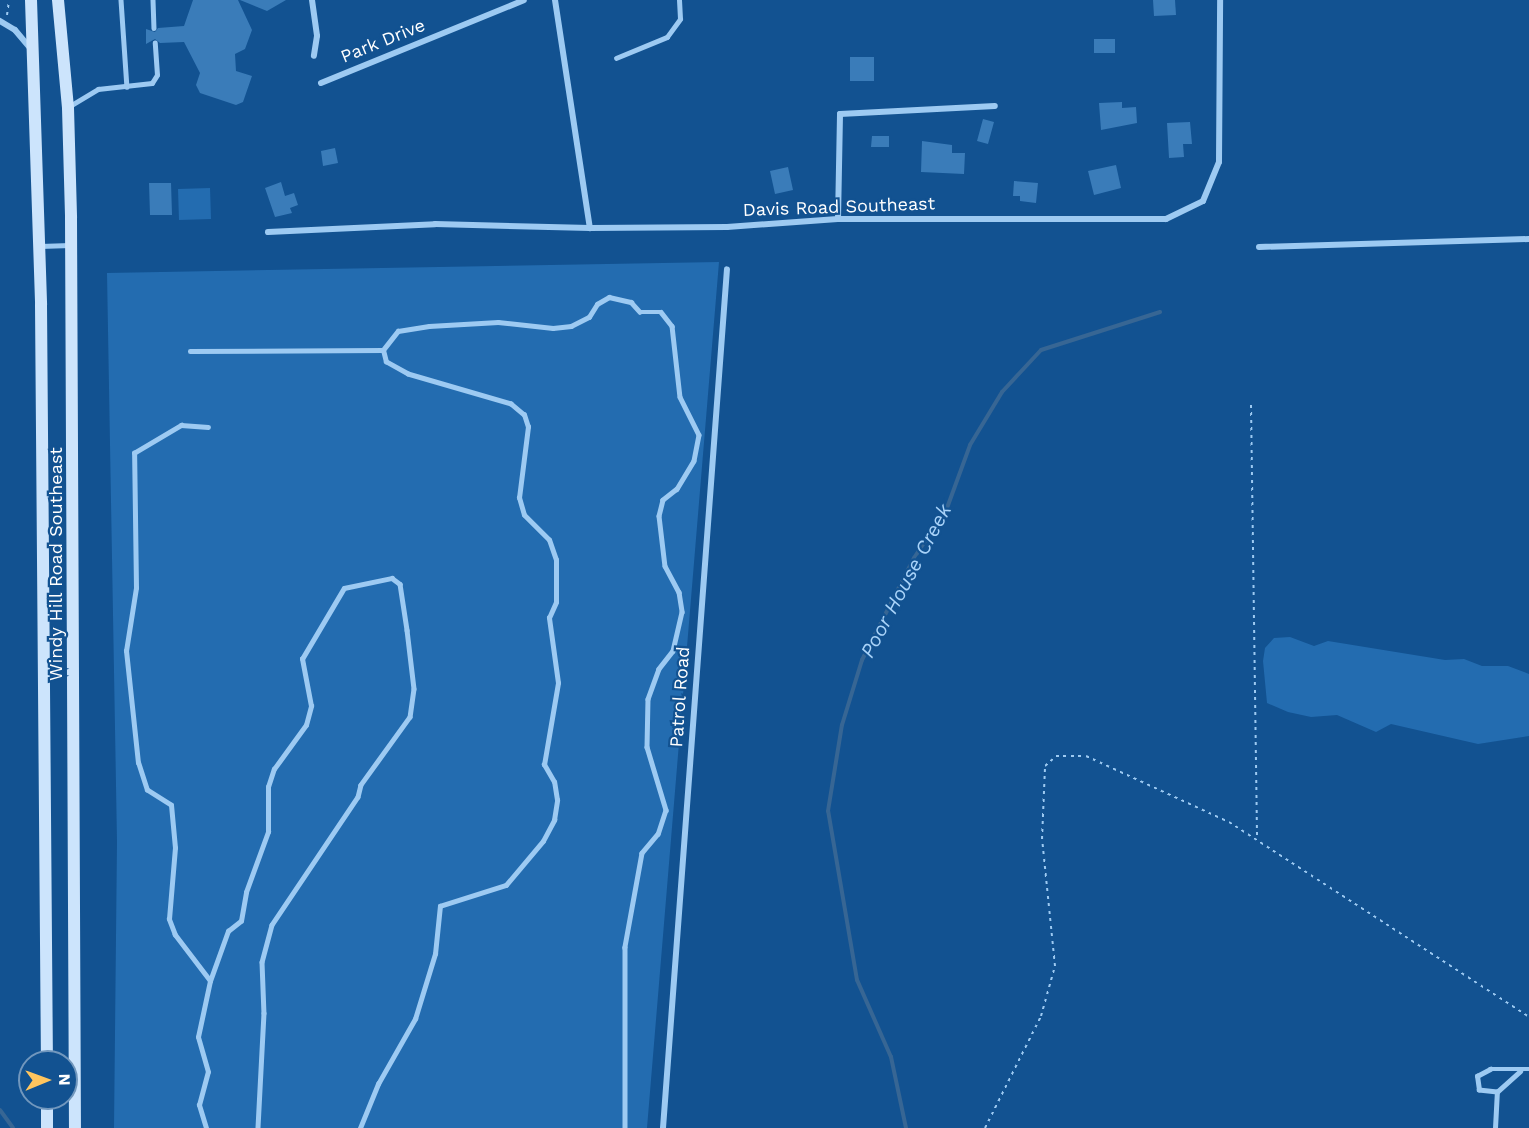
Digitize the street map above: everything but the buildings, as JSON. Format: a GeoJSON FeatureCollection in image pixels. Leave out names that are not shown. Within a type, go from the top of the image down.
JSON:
{"type":"FeatureCollection","features":[{"type":"Feature","properties":{"kind":"main road","name":"Windy Hill Road Southeast"},"geometry":{"type":"LineString","coordinates":[[31,0],[35,56],[40,246],[47,1050]]}},
{"type":"Feature","properties":{"kind":"main road","name":"Windy Hill Road Southeast"},"geometry":{"type":"LineString","coordinates":[[60,4],[68,108],[72,245],[75,1128]]}},
{"type":"Feature","properties":{"kind":"main road"},"geometry":{"type":"LineString","coordinates":[[47,1110],[47,1128]]}},
{"type":"Feature","properties":{"kind":"street"},"geometry":{"type":"LineString","coordinates":[[312,0],[317,36],[314,56]]}},
{"type":"Feature","properties":{"kind":"street","name":"Park Drive"},"geometry":{"type":"LineString","coordinates":[[321,83],[524,0]]}},
{"type":"Feature","properties":{"kind":"street"},"geometry":{"type":"LineString","coordinates":[[555,0],[590,228]]}},
{"type":"Feature","properties":{"kind":"street","name":"Davis Road Southeast"},"geometry":{"type":"LineString","coordinates":[[268,232],[435,224],[590,228],[727,227],[838,219],[1166,219],[1190,210],[1203,201],[1219,162],[1220,0]]}},
{"type":"Feature","properties":{"kind":"street"},"geometry":{"type":"LineString","coordinates":[[3,19],[15,30],[35,56]]}},
{"type":"Feature","properties":{"kind":"street"},"geometry":{"type":"LineString","coordinates":[[838,219],[840,114],[995,106]]}},
{"type":"Feature","properties":{"kind":"street"},"geometry":{"type":"LineString","coordinates":[[1259,247],[1529,239]]}},
{"type":"Feature","properties":{"kind":"street","name":"Patrol Road"},"geometry":{"type":"LineString","coordinates":[[663,1128],[727,269]]}},
{"type":"Feature","properties":{"kind":"lane"},"geometry":{"type":"LineString","coordinates":[[121,0],[127,87]]}},
{"type":"Feature","properties":{"kind":"lane"},"geometry":{"type":"LineString","coordinates":[[153,0],[154,28]]}},
{"type":"Feature","properties":{"kind":"lane"},"geometry":{"type":"LineString","coordinates":[[616,58],[667,37],[680,19],[679,0]]}},
{"type":"Feature","properties":{"kind":"lane"},"geometry":{"type":"LineString","coordinates":[[68,108],[98,89],[152,83],[157,75],[155,43]]}},
{"type":"Feature","properties":{"kind":"lane"},"geometry":{"type":"LineString","coordinates":[[40,246],[72,245]]}},
{"type":"Feature","properties":{"kind":"lane"},"geometry":{"type":"LineString","coordinates":[[383,350],[398,330],[429,326],[498,322],[553,328],[571,326],[588,317],[597,304],[609,297],[631,302],[640,312],[661,312],[672,326],[680,397],[699,435],[691,467],[677,489],[663,500],[659,516],[665,566],[679,592],[682,612],[673,651],[659,669],[648,699],[647,747],[666,810],[658,834],[642,852],[625,947],[626,1128]]}},
{"type":"Feature","properties":{"kind":"lane"},"geometry":{"type":"LineString","coordinates":[[190,351],[383,350]]}},
{"type":"Feature","properties":{"kind":"lane"},"geometry":{"type":"LineString","coordinates":[[360,1128],[363,1113],[420,1004],[435,954],[440,906],[506,885],[543,841],[554,820],[556,800],[554,782],[544,765],[553,733],[558,683],[549,618],[556,602],[556,560],[549,540],[524,515],[519,498],[528,427],[524,415],[511,404],[408,374],[386,362],[383,350]]}},
{"type":"Feature","properties":{"kind":"lane"},"geometry":{"type":"LineString","coordinates":[[208,427],[181,425],[134,453],[136,588],[126,651],[138,763],[147,790],[171,806],[175,848],[169,919],[175,935],[210,981]]}},
{"type":"Feature","properties":{"kind":"lane"},"geometry":{"type":"LineString","coordinates":[[206,1128],[199,1105],[208,1072],[198,1037],[199,1018],[228,931],[241,921],[246,892],[265,842],[268,788],[274,769],[306,725],[311,706],[302,659],[344,588],[392,578],[400,584],[407,630],[414,689],[410,717],[361,785],[358,797],[272,925],[262,962],[264,1013],[258,1128]]}},
{"type":"Feature","properties":{"kind":"lane"},"geometry":{"type":"LineString","coordinates":[[1497,1092],[1479,1090],[1476,1082],[1479,1072],[1490,1069],[1529,1069]]}},
{"type":"Feature","properties":{"kind":"lane"},"geometry":{"type":"LineString","coordinates":[[1495,1128],[1497,1092],[1522,1069]]}},
{"type":"Feature","properties":{"kind":"path"},"geometry":{"type":"LineString","coordinates":[[3,19],[9,0]]}},
{"type":"Feature","properties":{"kind":"path"},"geometry":{"type":"LineString","coordinates":[[1251,405],[1257,837]]}},
{"type":"Feature","properties":{"kind":"path"},"geometry":{"type":"LineString","coordinates":[[985,1128],[1041,1016],[1055,966],[1042,839],[1045,766],[1056,756],[1086,756],[1177,796],[1257,837],[1529,1017]]}},
{"type":"Feature","properties":{"kind":"shaded area"},"geometry":{"type":"Polygon","coordinates":[[[210,188],[211,219],[179,220],[178,189],[210,188]]]}},
{"type":"Feature","properties":{"kind":"shaded area"},"geometry":{"type":"Polygon","coordinates":[[[719,262],[647,1128],[114,1128],[117,842],[107,273],[719,262]]]}},
{"type":"Feature","properties":{"kind":"shaded area"},"geometry":{"type":"Polygon","coordinates":[[[1290,637],[1314,646],[1328,641],[1445,660],[1464,659],[1482,666],[1508,666],[1529,674],[1529,736],[1478,744],[1391,724],[1376,732],[1337,715],[1311,717],[1288,712],[1267,703],[1263,661],[1265,648],[1274,638],[1290,637]]]}},
{"type":"Feature","properties":{"kind":"waterway","name":"Poor House Creek"},"geometry":{"type":"LineString","coordinates":[[906,1128],[891,1057],[857,980],[828,811],[842,725],[862,660],[914,558],[947,508],[970,445],[1002,392],[1041,350],[1160,312]]}},
{"type":"Feature","properties":{"kind":"waterway"},"geometry":{"type":"LineString","coordinates":[[0,1110],[13,1128]]}}]}
